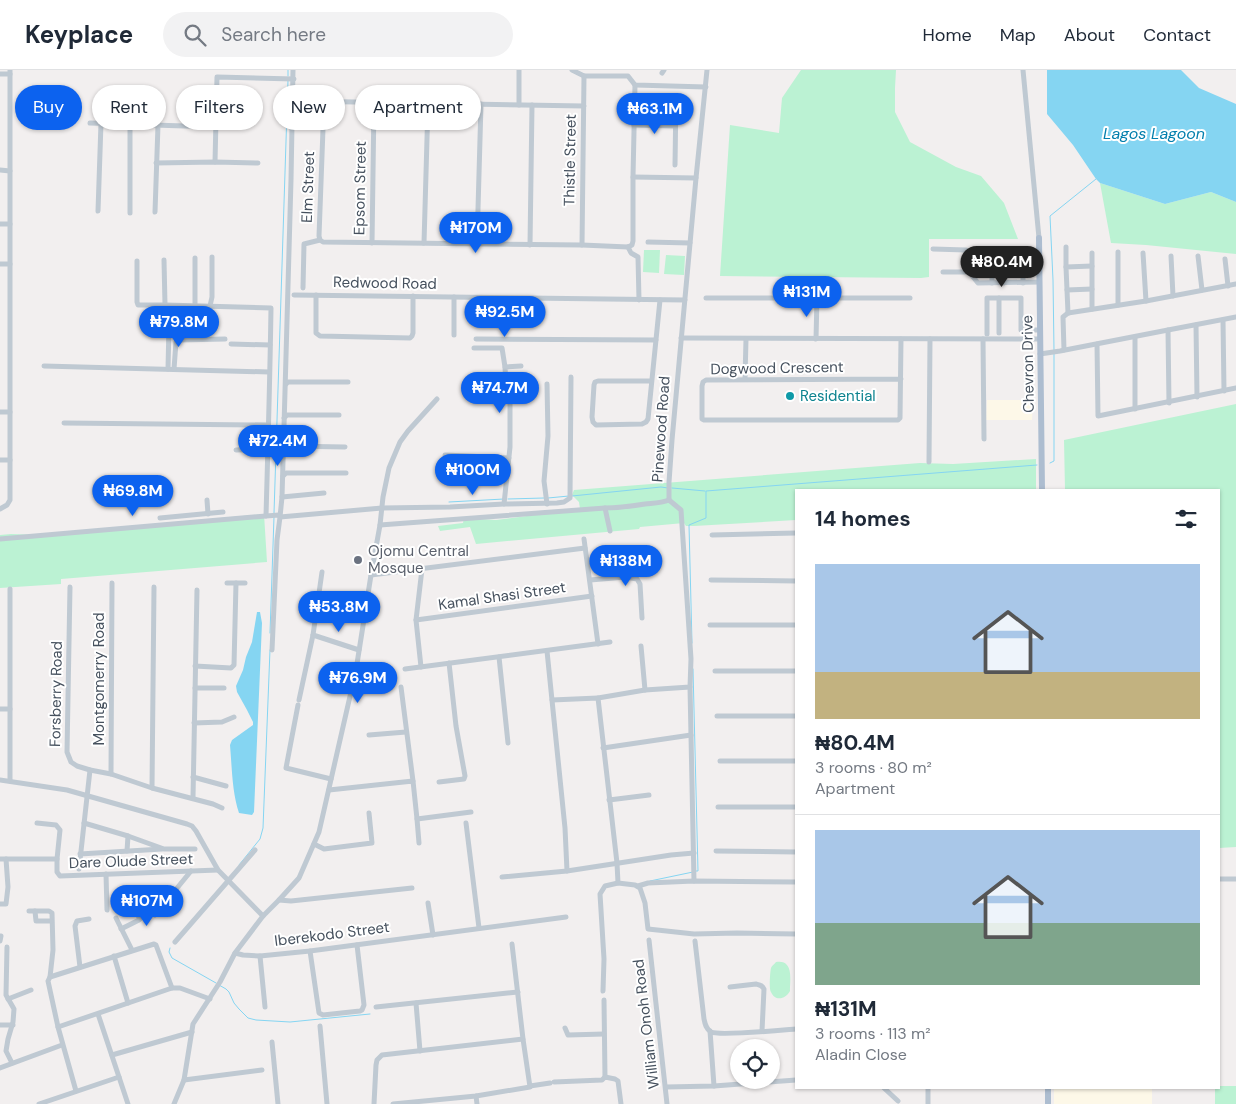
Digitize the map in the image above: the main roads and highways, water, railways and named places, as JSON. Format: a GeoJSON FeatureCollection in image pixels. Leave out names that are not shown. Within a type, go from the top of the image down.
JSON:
{"type":"FeatureCollection","features":[{"type":"Feature","properties":{"kind":"main road","name":"Chevron Drive"},"geometry":{"type":"LineString","coordinates":[[1039,238],[1042,489]]}},
{"type":"Feature","properties":{"kind":"main road"},"geometry":{"type":"LineString","coordinates":[[1048,1089],[1048,1104]]}},
{"type":"Feature","properties":{"kind":"water","name":"Lagos Lagoon"},"geometry":{"type":"Polygon","coordinates":[[[1047,70],[1181,70],[1199,88],[1236,104],[1236,202],[1211,192],[1165,204],[1100,183],[1073,145],[1047,114],[1047,70]]]}},
{"type":"Feature","properties":{"kind":"water"},"geometry":{"type":"Polygon","coordinates":[[[257,612],[260,612],[262,623],[254,812],[252,815],[239,813],[234,788],[230,745],[232,740],[253,725],[236,686],[252,642],[257,612]]]}},
{"type":"Feature","properties":{"kind":"waterway"},"geometry":{"type":"LineString","coordinates":[[288,70],[288,76]]}},
{"type":"Feature","properties":{"kind":"waterway"},"geometry":{"type":"LineString","coordinates":[[274,513],[288,80]]}},
{"type":"Feature","properties":{"kind":"waterway"},"geometry":{"type":"LineString","coordinates":[[1054,350],[1050,216],[1096,179]]}},
{"type":"Feature","properties":{"kind":"waterway"},"geometry":{"type":"LineString","coordinates":[[1050,463],[1054,461],[1054,354]]}},
{"type":"Feature","properties":{"kind":"waterway"},"geometry":{"type":"LineString","coordinates":[[692,643],[689,525],[706,518],[706,491],[1037,465]]}},
{"type":"Feature","properties":{"kind":"waterway"},"geometry":{"type":"LineString","coordinates":[[572,496],[661,487],[668,488]]}},
{"type":"Feature","properties":{"kind":"waterway"},"geometry":{"type":"LineString","coordinates":[[672,488],[705,491]]}},
{"type":"Feature","properties":{"kind":"waterway"},"geometry":{"type":"LineString","coordinates":[[548,498],[569,496]]}},
{"type":"Feature","properties":{"kind":"waterway"},"geometry":{"type":"LineString","coordinates":[[508,499],[544,498]]}},
{"type":"Feature","properties":{"kind":"waterway"},"geometry":{"type":"LineString","coordinates":[[449,502],[504,499]]}},
{"type":"Feature","properties":{"kind":"waterway"},"geometry":{"type":"LineString","coordinates":[[270,633],[274,517]]}},
{"type":"Feature","properties":{"kind":"waterway"},"geometry":{"type":"LineString","coordinates":[[239,865],[260,839],[263,828],[270,650]]}},
{"type":"Feature","properties":{"kind":"waterway"},"geometry":{"type":"LineString","coordinates":[[693,669],[698,871],[696,871]]}},
{"type":"Feature","properties":{"kind":"waterway"},"geometry":{"type":"LineString","coordinates":[[650,881],[693,872]]}},
{"type":"Feature","properties":{"kind":"waterway"},"geometry":{"type":"LineString","coordinates":[[170,948],[169,952],[172,958],[216,983]]}},
{"type":"Feature","properties":{"kind":"waterway"},"geometry":{"type":"LineString","coordinates":[[219,985],[229,992],[234,1003],[248,1018],[256,1020],[290,1022],[370,1014]]}},
{"type":"Feature","properties":{"kind":"place","name":"Residential"},"geometry":{"type":"Point","coordinates":[790,396]}},
{"type":"Feature","properties":{"kind":"place","name":"Ojomu Central Mosque"},"geometry":{"type":"Point","coordinates":[358,560]}}]}
